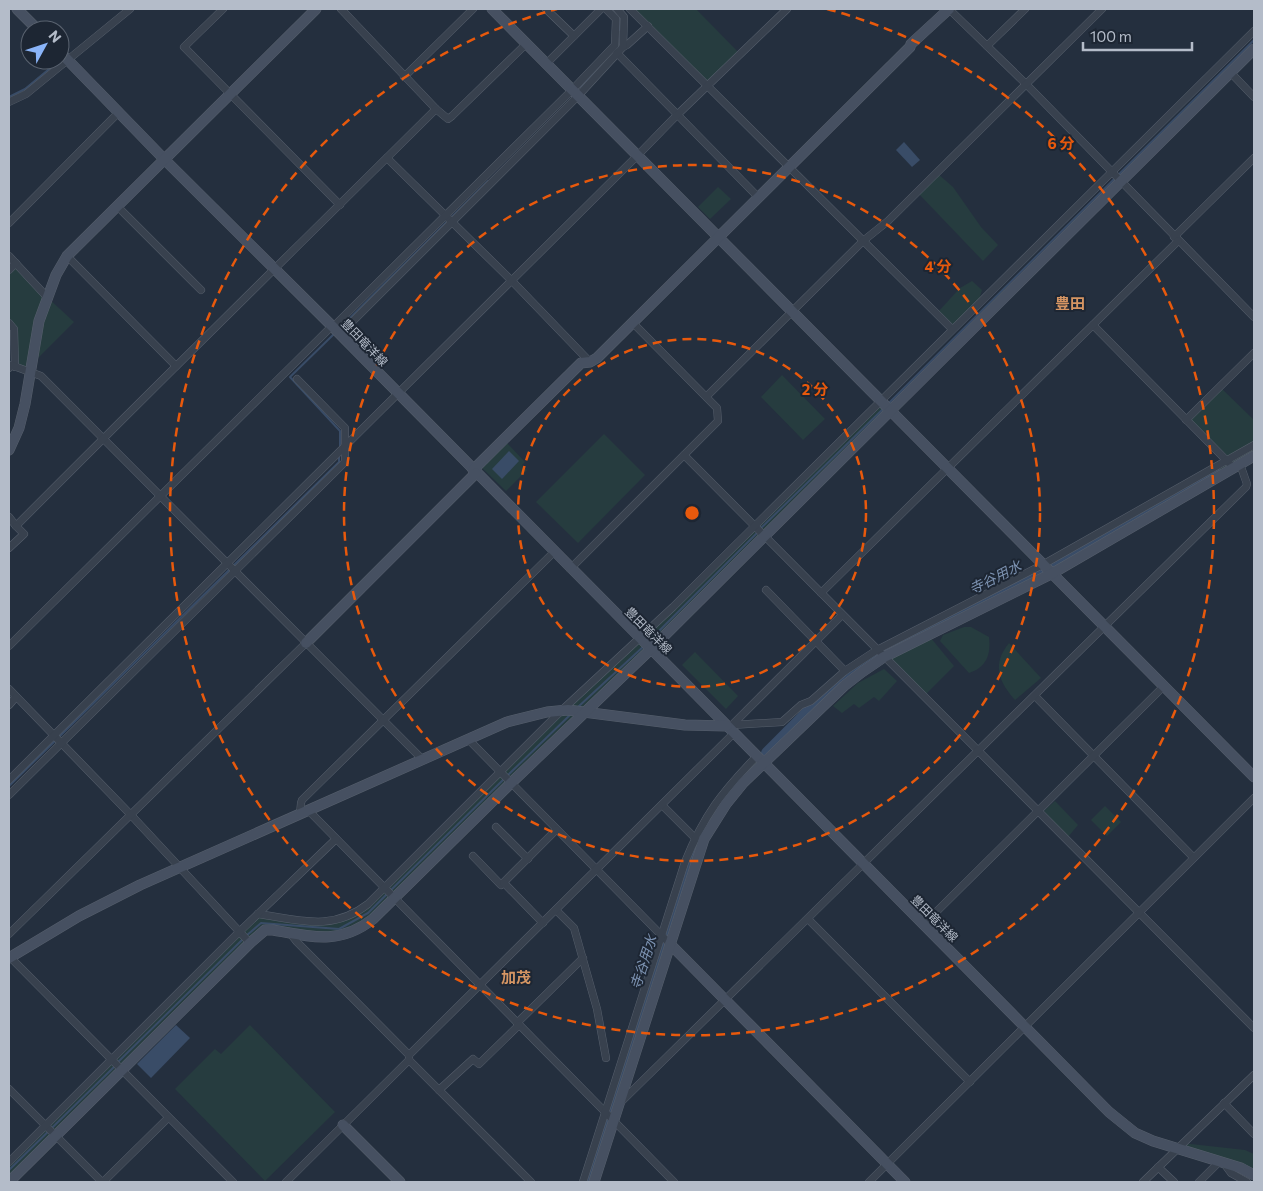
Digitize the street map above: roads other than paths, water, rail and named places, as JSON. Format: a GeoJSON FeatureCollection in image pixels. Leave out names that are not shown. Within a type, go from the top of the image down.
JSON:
{"type":"FeatureCollection","features":[{"type":"Feature","properties":{"kind":"street"},"geometry":{"type":"LineString","coordinates":[[17,9],[28,20]]}},
{"type":"Feature","properties":{"kind":"street"},"geometry":{"type":"LineString","coordinates":[[70,58],[130,9]]}},
{"type":"Feature","properties":{"kind":"street"},"geometry":{"type":"LineString","coordinates":[[223,9],[184,47],[340,205]]}},
{"type":"Feature","properties":{"kind":"street"},"geometry":{"type":"LineString","coordinates":[[9,450],[19,428],[25,404],[38,321],[56,275],[67,256],[316,9]]}},
{"type":"Feature","properties":{"kind":"street"},"geometry":{"type":"LineString","coordinates":[[341,9],[404,77],[436,109],[448,118],[526,44]]}},
{"type":"Feature","properties":{"kind":"street"},"geometry":{"type":"LineString","coordinates":[[404,77],[473,9]]}},
{"type":"Feature","properties":{"kind":"street"},"geometry":{"type":"LineString","coordinates":[[492,9],[1164,686],[1252,772]]}},
{"type":"Feature","properties":{"kind":"street"},"geometry":{"type":"LineString","coordinates":[[546,9],[574,36]]}},
{"type":"Feature","properties":{"kind":"street"},"geometry":{"type":"LineString","coordinates":[[546,64],[601,9]]}},
{"type":"Feature","properties":{"kind":"street"},"geometry":{"type":"LineString","coordinates":[[9,646],[161,495],[452,222],[575,93],[615,45],[616,19],[606,9]]}},
{"type":"Feature","properties":{"kind":"street"},"geometry":{"type":"LineString","coordinates":[[617,9],[624,17],[623,47]]}},
{"type":"Feature","properties":{"kind":"street"},"geometry":{"type":"LineString","coordinates":[[630,9],[952,329]]}},
{"type":"Feature","properties":{"kind":"street"},"geometry":{"type":"LineString","coordinates":[[9,780],[676,116],[787,9]]}},
{"type":"Feature","properties":{"kind":"street"},"geometry":{"type":"LineString","coordinates":[[9,934],[306,643],[581,363],[590,362],[597,358],[911,44],[949,9],[1026,84],[1176,239],[1253,313]]}},
{"type":"Feature","properties":{"kind":"street"},"geometry":{"type":"LineString","coordinates":[[987,46],[1025,9]]}},
{"type":"Feature","properties":{"kind":"street"},"geometry":{"type":"LineString","coordinates":[[707,396],[863,241],[888,221],[1102,9]]}},
{"type":"Feature","properties":{"kind":"street"},"geometry":{"type":"LineString","coordinates":[[336,330],[446,216],[623,47],[627,46],[648,26]]}},
{"type":"Feature","properties":{"kind":"street"},"geometry":{"type":"LineString","coordinates":[[9,1182],[265,930],[321,938],[348,934],[361,929],[394,899],[587,711],[645,643],[754,527],[1254,31]]}},
{"type":"Feature","properties":{"kind":"street"},"geometry":{"type":"LineString","coordinates":[[258,914],[314,922],[333,922],[347,918],[368,904],[561,710],[645,643],[764,536],[1254,50]]}},
{"type":"Feature","properties":{"kind":"street"},"geometry":{"type":"LineString","coordinates":[[617,53],[676,116],[759,198]]}},
{"type":"Feature","properties":{"kind":"street","name":"豊田竜洋線"},"geometry":{"type":"LineString","coordinates":[[70,62],[1109,1112],[1135,1133],[1254,1175]]}},
{"type":"Feature","properties":{"kind":"street"},"geometry":{"type":"LineString","coordinates":[[9,102],[26,94],[56,70]]}},
{"type":"Feature","properties":{"kind":"street"},"geometry":{"type":"LineString","coordinates":[[1231,73],[1254,97]]}},
{"type":"Feature","properties":{"kind":"street"},"geometry":{"type":"LineString","coordinates":[[16,526],[436,109]]}},
{"type":"Feature","properties":{"kind":"street"},"geometry":{"type":"LineString","coordinates":[[9,223],[119,112]]}},
{"type":"Feature","properties":{"kind":"street"},"geometry":{"type":"LineString","coordinates":[[387,158],[512,281],[590,362]]}},
{"type":"Feature","properties":{"kind":"street"},"geometry":{"type":"LineString","coordinates":[[821,593],[1093,325],[1254,158]]}},
{"type":"Feature","properties":{"kind":"street"},"geometry":{"type":"LineString","coordinates":[[117,206],[201,290]]}},
{"type":"Feature","properties":{"kind":"street"},"geometry":{"type":"LineString","coordinates":[[9,256],[47,297]]}},
{"type":"Feature","properties":{"kind":"street"},"geometry":{"type":"LineString","coordinates":[[67,256],[176,366]]}},
{"type":"Feature","properties":{"kind":"street"},"geometry":{"type":"LineString","coordinates":[[9,270],[16,263]]}},
{"type":"Feature","properties":{"kind":"street"},"geometry":{"type":"LineString","coordinates":[[570,569],[718,421],[717,408],[707,396],[632,322]]}},
{"type":"Feature","properties":{"kind":"street"},"geometry":{"type":"LineString","coordinates":[[9,323],[14,329],[12,367],[41,376],[104,437],[423,760]]}},
{"type":"Feature","properties":{"kind":"street"},"geometry":{"type":"LineString","coordinates":[[594,1182],[609,1116],[617,1106],[1248,484],[1232,464],[1093,325]]}},
{"type":"Feature","properties":{"kind":"street"},"geometry":{"type":"LineString","coordinates":[[1186,420],[1254,353]]}},
{"type":"Feature","properties":{"kind":"street"},"geometry":{"type":"LineString","coordinates":[[9,796],[345,462],[345,428],[298,378]]}},
{"type":"Feature","properties":{"kind":"street"},"geometry":{"type":"LineString","coordinates":[[1232,464],[1254,445]]}},
{"type":"Feature","properties":{"kind":"street"},"geometry":{"type":"LineString","coordinates":[[684,455],[1254,1028]]}},
{"type":"Feature","properties":{"kind":"street"},"geometry":{"type":"LineString","coordinates":[[233,1182],[9,957],[79,916],[140,885],[514,720],[561,710],[587,711],[685,725],[730,728],[782,722],[801,705],[811,701],[845,671],[1048,568],[1232,464],[1254,456]]}},
{"type":"Feature","properties":{"kind":"street"},"geometry":{"type":"LineString","coordinates":[[9,517],[24,534],[9,548]]}},
{"type":"Feature","properties":{"kind":"street"},"geometry":{"type":"LineString","coordinates":[[554,552],[302,800],[304,812],[336,839],[674,1182]]}},
{"type":"Feature","properties":{"kind":"street"},"geometry":{"type":"LineString","coordinates":[[766,590],[845,671]]}},
{"type":"Feature","properties":{"kind":"street"},"geometry":{"type":"LineString","coordinates":[[286,1182],[662,805],[730,728],[842,615]]}},
{"type":"Feature","properties":{"kind":"street"},"geometry":{"type":"LineString","coordinates":[[617,1106],[665,940],[685,862],[695,838],[717,800],[731,782],[760,759],[880,653]]}},
{"type":"Feature","properties":{"kind":"street"},"geometry":{"type":"LineString","coordinates":[[923,925],[1164,686]]}},
{"type":"Feature","properties":{"kind":"street"},"geometry":{"type":"LineString","coordinates":[[9,690],[131,815],[250,943]]}},
{"type":"Feature","properties":{"kind":"street"},"geometry":{"type":"LineString","coordinates":[[1035,696],[1093,757],[1194,857]]}},
{"type":"Feature","properties":{"kind":"street"},"geometry":{"type":"LineString","coordinates":[[9,705],[16,697]]}},
{"type":"Feature","properties":{"kind":"street"},"geometry":{"type":"LineString","coordinates":[[468,739],[510,784],[906,1182]]}},
{"type":"Feature","properties":{"kind":"street"},"geometry":{"type":"LineString","coordinates":[[583,1182],[609,1116],[665,940],[704,839],[726,804],[760,759]]}},
{"type":"Feature","properties":{"kind":"street"},"geometry":{"type":"LineString","coordinates":[[869,1182],[1254,798]]}},
{"type":"Feature","properties":{"kind":"street"},"geometry":{"type":"LineString","coordinates":[[662,805],[695,838]]}},
{"type":"Feature","properties":{"kind":"street"},"geometry":{"type":"LineString","coordinates":[[496,827],[528,859]]}},
{"type":"Feature","properties":{"kind":"street"},"geometry":{"type":"LineString","coordinates":[[473,856],[501,885],[556,830]]}},
{"type":"Feature","properties":{"kind":"street"},"geometry":{"type":"LineString","coordinates":[[9,1162],[336,839]]}},
{"type":"Feature","properties":{"kind":"street"},"geometry":{"type":"LineString","coordinates":[[504,882],[543,923]]}},
{"type":"Feature","properties":{"kind":"street"},"geometry":{"type":"LineString","coordinates":[[556,910],[574,928],[597,1009],[606,1058]]}},
{"type":"Feature","properties":{"kind":"street"},"geometry":{"type":"LineString","coordinates":[[286,918],[287,932],[439,1090],[531,1182]]}},
{"type":"Feature","properties":{"kind":"street"},"geometry":{"type":"LineString","coordinates":[[808,919],[970,1082]]}},
{"type":"Feature","properties":{"kind":"street"},"geometry":{"type":"LineString","coordinates":[[439,1090],[473,1059],[478,1064],[583,958]]}},
{"type":"Feature","properties":{"kind":"street"},"geometry":{"type":"LineString","coordinates":[[1142,1182],[1254,1075]]}},
{"type":"Feature","properties":{"kind":"street"},"geometry":{"type":"LineString","coordinates":[[9,1089],[102,1182],[168,1118]]}},
{"type":"Feature","properties":{"kind":"street"},"geometry":{"type":"LineString","coordinates":[[1224,1103],[1254,1134]]}},
{"type":"Feature","properties":{"kind":"street"},"geometry":{"type":"LineString","coordinates":[[343,1125],[400,1182]]}},
{"type":"Feature","properties":{"kind":"street"},"geometry":{"type":"LineString","coordinates":[[1199,1182],[1221,1162],[1231,1174],[1247,1182]]}},
{"type":"Feature","properties":{"kind":"street"},"geometry":{"type":"LineString","coordinates":[[1158,1166],[1174,1182]]}},
{"type":"Feature","properties":{"kind":"water"},"geometry":{"type":"Polygon","coordinates":[[[904,142],[920,160],[912,167],[896,150],[904,142]]]}},
{"type":"Feature","properties":{"kind":"water"},"geometry":{"type":"Polygon","coordinates":[[[509,451],[519,461],[502,479],[492,469],[509,451]]]}},
{"type":"Feature","properties":{"kind":"water"},"geometry":{"type":"Polygon","coordinates":[[[176,1025],[190,1038],[151,1078],[137,1064],[176,1025]]]}},
{"type":"Feature","properties":{"kind":"waterway"},"geometry":{"type":"LineString","coordinates":[[620,18],[620,30]]}},
{"type":"Feature","properties":{"kind":"waterway"},"geometry":{"type":"LineString","coordinates":[[889,403],[1254,40]]}},
{"type":"Feature","properties":{"kind":"waterway"},"geometry":{"type":"LineString","coordinates":[[606,60],[620,45]]}},
{"type":"Feature","properties":{"kind":"waterway"},"geometry":{"type":"LineString","coordinates":[[581,88],[602,63]]}},
{"type":"Feature","properties":{"kind":"waterway"},"geometry":{"type":"LineString","coordinates":[[9,97],[25,89],[48,70]]}},
{"type":"Feature","properties":{"kind":"waterway"},"geometry":{"type":"LineString","coordinates":[[340,328],[488,181]]}},
{"type":"Feature","properties":{"kind":"waterway"},"geometry":{"type":"LineString","coordinates":[[335,333],[290,377],[340,431],[340,448]]}},
{"type":"Feature","properties":{"kind":"waterway"},"geometry":{"type":"LineString","coordinates":[[760,529],[884,408]]}},
{"type":"Feature","properties":{"kind":"waterway"},"geometry":{"type":"LineString","coordinates":[[233,566],[339,462],[339,455]]}},
{"type":"Feature","properties":{"kind":"waterway","name":"寺谷用水"},"geometry":{"type":"LineString","coordinates":[[767,753],[827,694],[865,662],[1040,572],[1215,473]]}},
{"type":"Feature","properties":{"kind":"waterway"},"geometry":{"type":"LineString","coordinates":[[649,641],[757,533]]}},
{"type":"Feature","properties":{"kind":"waterway"},"geometry":{"type":"LineString","coordinates":[[59,737],[230,569]]}},
{"type":"Feature","properties":{"kind":"waterway"},"geometry":{"type":"LineString","coordinates":[[578,707],[644,646]]}},
{"type":"Feature","properties":{"kind":"waterway"},"geometry":{"type":"LineString","coordinates":[[508,775],[571,714]]}},
{"type":"Feature","properties":{"kind":"waterway"},"geometry":{"type":"LineString","coordinates":[[9,786],[55,741]]}},
{"type":"Feature","properties":{"kind":"waterway"},"geometry":{"type":"LineString","coordinates":[[390,891],[504,779]]}},
{"type":"Feature","properties":{"kind":"waterway","name":"寺谷用水"},"geometry":{"type":"LineString","coordinates":[[587,1182],[691,859],[706,827]]}},
{"type":"Feature","properties":{"kind":"waterway"},"geometry":{"type":"LineString","coordinates":[[246,936],[261,923],[339,929],[368,913],[387,894]]}},
{"type":"Feature","properties":{"kind":"waterway"},"geometry":{"type":"LineString","coordinates":[[118,1062],[243,939]]}},
{"type":"Feature","properties":{"kind":"waterway"},"geometry":{"type":"LineString","coordinates":[[9,1170],[115,1066]]}},
{"type":"Feature","properties":{"kind":"district","name":"豊田"},"geometry":{"type":"Point","coordinates":[1070,303]}},
{"type":"Feature","properties":{"kind":"district","name":"加茂"},"geometry":{"type":"Point","coordinates":[516,977]}}]}
